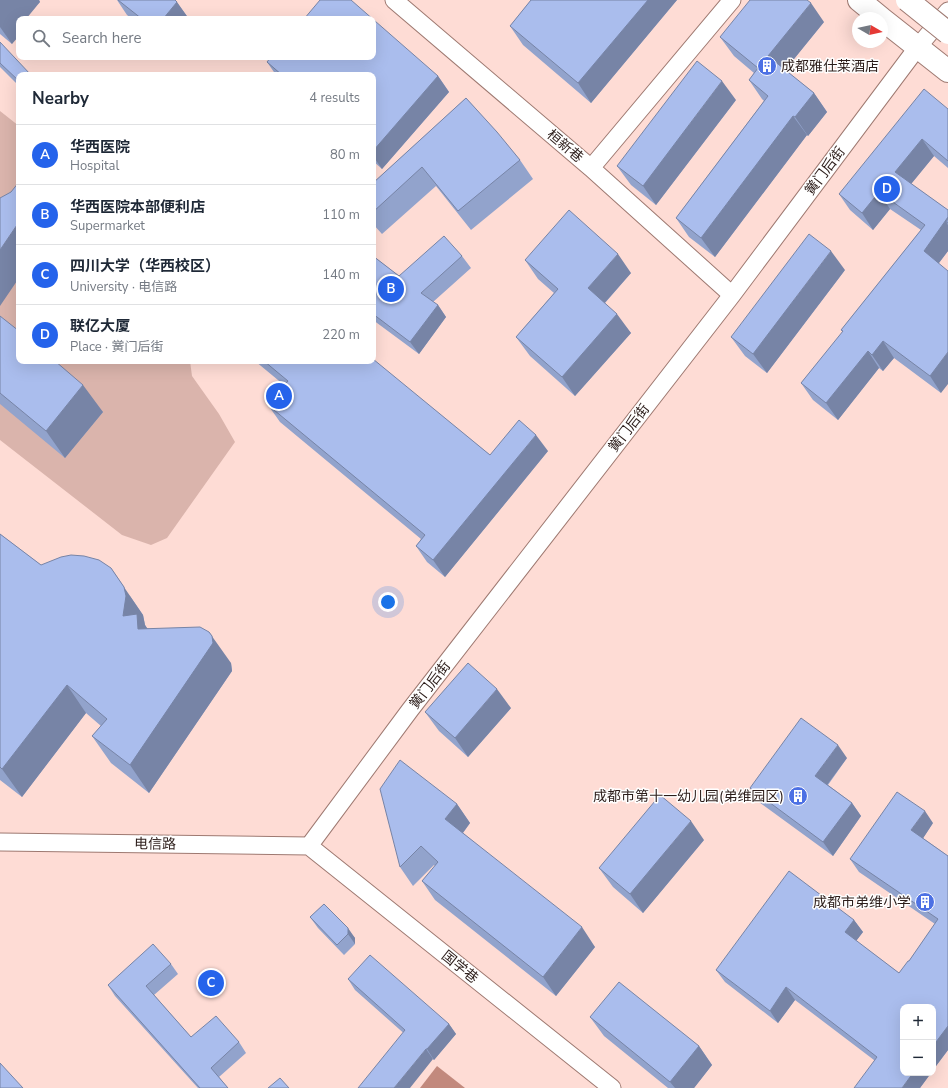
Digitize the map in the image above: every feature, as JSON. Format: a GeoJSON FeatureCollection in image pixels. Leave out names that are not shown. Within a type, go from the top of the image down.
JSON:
{"type":"FeatureCollection","features":[{"type":"Feature","properties":{"kind":"main road"},"geometry":{"type":"LineString","coordinates":[[859,0],[873,12]]}},
{"type":"Feature","properties":{"kind":"main road"},"geometry":{"type":"LineString","coordinates":[[907,0],[948,33]]}},
{"type":"Feature","properties":{"kind":"main road"},"geometry":{"type":"LineString","coordinates":[[888,25],[948,71]]}},
{"type":"Feature","properties":{"kind":"street","name":"桓新巷"},"geometry":{"type":"LineString","coordinates":[[394,0],[591,168],[732,295]]}},
{"type":"Feature","properties":{"kind":"street"},"geometry":{"type":"LineString","coordinates":[[591,168],[732,0]]}},
{"type":"Feature","properties":{"kind":"street","name":"黉门后街"},"geometry":{"type":"LineString","coordinates":[[309,846],[410,710],[732,295],[917,48],[948,11]]}},
{"type":"Feature","properties":{"kind":"street","name":"电信路"},"geometry":{"type":"LineString","coordinates":[[0,842],[309,846]]}},
{"type":"Feature","properties":{"kind":"street","name":"国学巷"},"geometry":{"type":"LineString","coordinates":[[309,846],[612,1088]]}},
{"type":"Feature","properties":{"kind":"shaded area"},"geometry":{"type":"Polygon","coordinates":[[[0,111],[16,124],[16,364],[190,364],[192,376],[219,414],[235,442],[167,538],[151,545],[122,535],[0,440],[0,111]]]}},
{"type":"Feature","properties":{"kind":"shaded area"},"geometry":{"type":"Polygon","coordinates":[[[437,1066],[465,1088],[420,1088],[437,1066]]]}},
{"type":"Feature","properties":{"kind":"building"},"geometry":{"type":"Polygon","coordinates":[[[118,0],[175,0],[177,2],[165,16],[138,16],[118,0]]]}},
{"type":"Feature","properties":{"kind":"building"},"geometry":{"type":"Polygon","coordinates":[[[320,0],[351,0],[370,16],[307,16],[320,0]]]}},
{"type":"Feature","properties":{"kind":"building"},"geometry":{"type":"Polygon","coordinates":[[[531,0],[648,0],[578,83],[510,26],[531,0]]]}},
{"type":"Feature","properties":{"kind":"building"},"geometry":{"type":"Polygon","coordinates":[[[750,0],[807,0],[811,3],[768,56],[814,93],[795,117],[793,116],[701,238],[676,218],[768,96],[749,80],[758,68],[720,37],[750,0]]]}},
{"type":"Feature","properties":{"kind":"building"},"geometry":{"type":"Polygon","coordinates":[[[376,22],[438,76],[376,148],[376,72],[279,72],[267,62],[269,60],[376,60],[376,22]]]}},
{"type":"Feature","properties":{"kind":"building"},"geometry":{"type":"Polygon","coordinates":[[[0,42],[28,72],[16,72],[16,78],[0,63],[0,42]]]}},
{"type":"Feature","properties":{"kind":"building"},"geometry":{"type":"Polygon","coordinates":[[[697,61],[722,81],[643,186],[617,166],[697,61]]]}},
{"type":"Feature","properties":{"kind":"building"},"geometry":{"type":"Polygon","coordinates":[[[924,89],[948,109],[948,161],[922,139],[895,172],[948,210],[948,217],[924,251],[948,271],[948,352],[930,376],[883,341],[872,355],[868,351],[826,403],[801,383],[843,331],[841,330],[925,225],[879,192],[862,213],[839,194],[924,89]]]}},
{"type":"Feature","properties":{"kind":"building"},"geometry":{"type":"Polygon","coordinates":[[[466,98],[520,160],[458,211],[422,167],[376,209],[376,180],[466,98]]]}},
{"type":"Feature","properties":{"kind":"building"},"geometry":{"type":"Polygon","coordinates":[[[16,186],[16,226],[0,250],[0,198],[11,192],[16,186]]]}},
{"type":"Feature","properties":{"kind":"building"},"geometry":{"type":"Polygon","coordinates":[[[569,210],[618,254],[588,288],[617,314],[562,377],[516,337],[558,289],[525,260],[569,210]]]}},
{"type":"Feature","properties":{"kind":"building"},"geometry":{"type":"Polygon","coordinates":[[[809,234],[831,251],[753,354],[731,337],[809,234]]]}},
{"type":"Feature","properties":{"kind":"building"},"geometry":{"type":"Polygon","coordinates":[[[444,236],[462,256],[421,293],[438,305],[410,342],[376,316],[376,258],[399,276],[444,236]]]}},
{"type":"Feature","properties":{"kind":"building"},"geometry":{"type":"Polygon","coordinates":[[[0,316],[16,329],[16,364],[58,364],[83,385],[46,431],[0,393],[0,316]]]}},
{"type":"Feature","properties":{"kind":"building"},"geometry":{"type":"Polygon","coordinates":[[[376,361],[490,455],[519,420],[536,435],[433,560],[416,546],[425,535],[268,405],[288,381],[268,364],[376,364],[376,361]]]}},
{"type":"Feature","properties":{"kind":"building"},"geometry":{"type":"Polygon","coordinates":[[[0,534],[41,565],[61,557],[71,555],[84,556],[99,560],[111,568],[124,587],[126,596],[123,616],[137,614],[138,629],[200,627],[209,632],[212,636],[213,643],[130,765],[92,736],[107,719],[67,685],[2,769],[0,767],[0,534]]]}},
{"type":"Feature","properties":{"kind":"building"},"geometry":{"type":"Polygon","coordinates":[[[468,663],[497,689],[455,738],[425,712],[468,663]]]}},
{"type":"Feature","properties":{"kind":"building","name":"成都市第十一幼儿园(弟维园区)"},"geometry":{"type":"Polygon","coordinates":[[[801,718],[838,745],[815,776],[852,803],[823,842],[750,788],[801,718]]]}},
{"type":"Feature","properties":{"kind":"building"},"geometry":{"type":"Polygon","coordinates":[[[400,760],[457,804],[445,819],[582,927],[543,977],[422,881],[438,862],[421,846],[400,867],[380,789],[400,760]]]}},
{"type":"Feature","properties":{"kind":"building"},"geometry":{"type":"Polygon","coordinates":[[[897,792],[925,811],[911,830],[948,856],[948,1026],[936,1042],[936,1004],[900,1004],[900,1076],[911,1076],[902,1088],[854,1088],[877,1057],[786,987],[770,1011],[716,970],[789,871],[854,920],[845,932],[899,973],[938,919],[850,859],[897,792]]]}},
{"type":"Feature","properties":{"kind":"building"},"geometry":{"type":"Polygon","coordinates":[[[660,795],[691,821],[630,894],[599,868],[660,795]]]}},
{"type":"Feature","properties":{"kind":"building"},"geometry":{"type":"Polygon","coordinates":[[[324,904],[348,928],[348,934],[337,945],[310,917],[324,904]]]}},
{"type":"Feature","properties":{"kind":"building"},"geometry":{"type":"Polygon","coordinates":[[[153,944],[171,964],[146,986],[191,1037],[216,1016],[239,1042],[211,1068],[228,1088],[200,1088],[108,985],[153,944]]]}},
{"type":"Feature","properties":{"kind":"building"},"geometry":{"type":"Polygon","coordinates":[[[370,955],[449,1024],[394,1088],[358,1088],[405,1030],[348,979],[370,955]]]}},
{"type":"Feature","properties":{"kind":"building"},"geometry":{"type":"Polygon","coordinates":[[[619,982],[699,1046],[670,1082],[590,1017],[619,982]]]}},
{"type":"Feature","properties":{"kind":"building"},"geometry":{"type":"Polygon","coordinates":[[[0,1063],[23,1088],[0,1088],[0,1063]]]}},
{"type":"Feature","properties":{"kind":"building"},"geometry":{"type":"Polygon","coordinates":[[[280,1078],[289,1088],[268,1088],[280,1078]]]}},
{"type":"Feature","properties":{"kind":"place","name":"成都雅仕莱酒店"},"geometry":{"type":"Point","coordinates":[767,66]}},
{"type":"Feature","properties":{"kind":"place","name":"联亿大厦"},"geometry":{"type":"Point","coordinates":[887,189]}},
{"type":"Feature","properties":{"kind":"place","name":"华西医院本部便利店"},"geometry":{"type":"Point","coordinates":[391,289]}},
{"type":"Feature","properties":{"kind":"place","name":"华西医院"},"geometry":{"type":"Point","coordinates":[279,396]}},
{"type":"Feature","properties":{"kind":"place","name":"成都市第十一幼儿园(弟维园区)"},"geometry":{"type":"Point","coordinates":[798,796]}},
{"type":"Feature","properties":{"kind":"place","name":"成都市弟维小学"},"geometry":{"type":"Point","coordinates":[925,902]}},
{"type":"Feature","properties":{"kind":"place","name":"四川大学（华西校区）"},"geometry":{"type":"Point","coordinates":[211,983]}}]}
